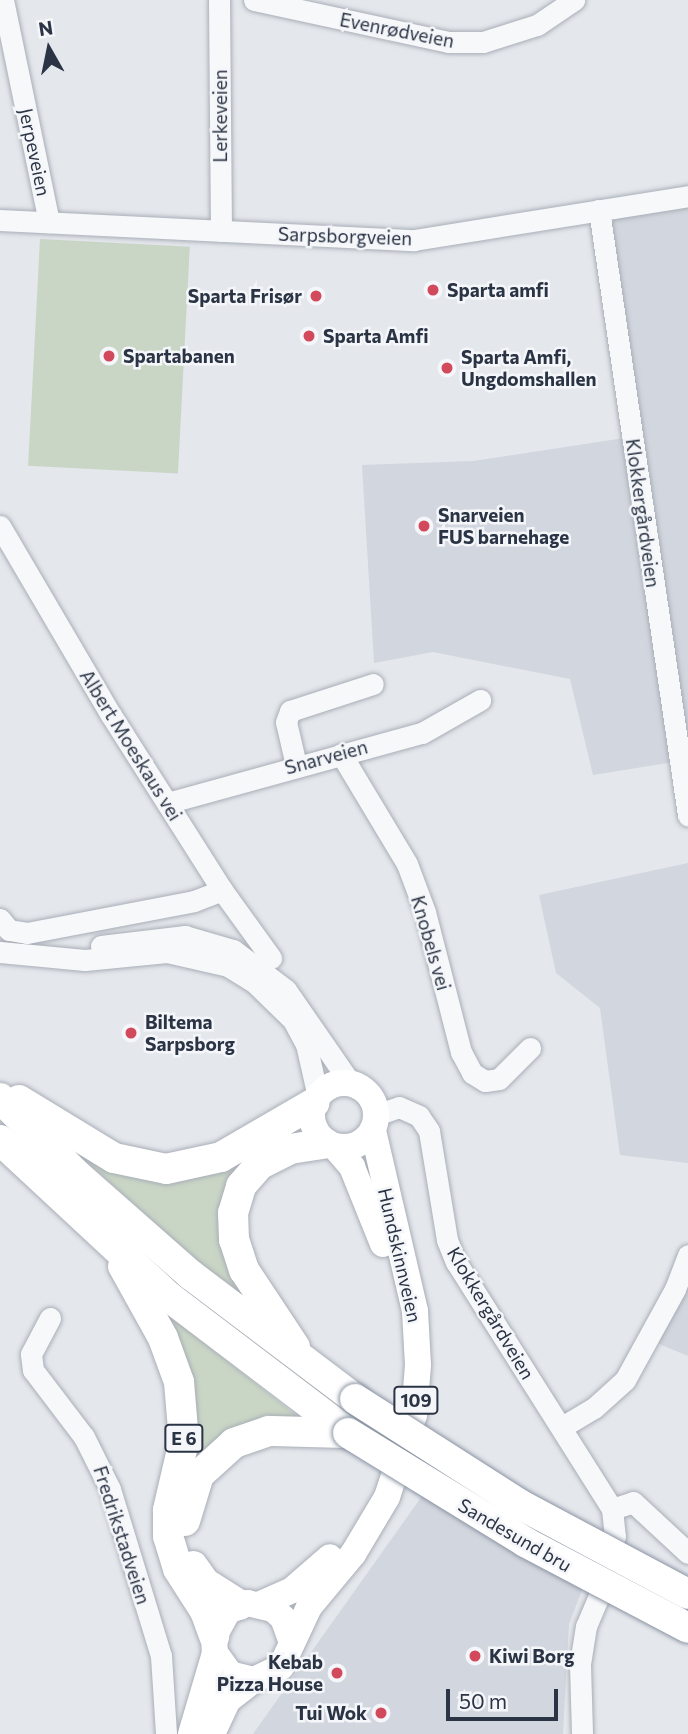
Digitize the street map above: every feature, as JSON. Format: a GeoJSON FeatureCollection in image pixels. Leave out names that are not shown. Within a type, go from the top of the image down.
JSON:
{"type":"FeatureCollection","features":[{"type":"Feature","properties":{"kind":"highway"},"geometry":{"type":"LineString","coordinates":[[0,1087],[114,1158],[166,1169],[221,1157],[316,1100]]}},
{"type":"Feature","properties":{"kind":"highway","name":"Sandesund bru"},"geometry":{"type":"LineString","coordinates":[[0,1098],[156,1246],[309,1367],[521,1505],[688,1594]]}},
{"type":"Feature","properties":{"kind":"highway","name":"E 6"},"geometry":{"type":"LineString","coordinates":[[0,1139],[110,1245],[212,1332],[348,1433]]}},
{"type":"Feature","properties":{"kind":"highway"},"geometry":{"type":"LineString","coordinates":[[309,1367],[244,1269],[234,1240],[233,1213],[241,1186],[259,1165],[290,1149],[330,1144]]}},
{"type":"Feature","properties":{"kind":"highway","name":"E 6"},"geometry":{"type":"LineString","coordinates":[[110,1245],[176,1368],[184,1427],[168,1510],[169,1536],[178,1569],[205,1611],[214,1644]]}},
{"type":"Feature","properties":{"kind":"highway","name":"E 6"},"geometry":{"type":"LineString","coordinates":[[251,1604],[205,1583],[190,1559],[185,1518],[199,1475],[219,1453],[250,1436],[285,1430],[348,1433]]}},
{"type":"Feature","properties":{"kind":"highway","name":"Sandesund bru"},"geometry":{"type":"LineString","coordinates":[[348,1433],[492,1523],[688,1628]]}},
{"type":"Feature","properties":{"kind":"main road"},"geometry":{"type":"LineString","coordinates":[[316,1100],[329,1087],[351,1084]]}},
{"type":"Feature","properties":{"kind":"main road","name":"109"},"geometry":{"type":"LineString","coordinates":[[351,1084],[369,1095],[374,1123]]}},
{"type":"Feature","properties":{"kind":"main road","name":"109"},"geometry":{"type":"LineString","coordinates":[[316,1100],[313,1125],[330,1144]]}},
{"type":"Feature","properties":{"kind":"main road"},"geometry":{"type":"LineString","coordinates":[[330,1144],[356,1145],[374,1123]]}},
{"type":"Feature","properties":{"kind":"main road","name":"Hundskinnveien"},"geometry":{"type":"LineString","coordinates":[[291,1640],[309,1607],[376,1517],[402,1461],[414,1415],[418,1365],[415,1311],[374,1123]]}},
{"type":"Feature","properties":{"kind":"main road","name":"Hundskinnveien"},"geometry":{"type":"LineString","coordinates":[[251,1604],[306,1581],[345,1539],[381,1475],[398,1412],[402,1338],[389,1265],[361,1185],[330,1144]]}},
{"type":"Feature","properties":{"kind":"main road"},"geometry":{"type":"LineString","coordinates":[[251,1604],[283,1618],[291,1640]]}},
{"type":"Feature","properties":{"kind":"main road","name":"109"},"geometry":{"type":"LineString","coordinates":[[191,1734],[222,1617],[251,1604]]}},
{"type":"Feature","properties":{"kind":"main road","name":"109"},"geometry":{"type":"LineString","coordinates":[[212,1734],[228,1700],[254,1680],[281,1667],[291,1640]]}},
{"type":"Feature","properties":{"kind":"main road"},"geometry":{"type":"LineString","coordinates":[[214,1644],[230,1674],[254,1680]]}},
{"type":"Feature","properties":{"kind":"street","name":"Jerpeveien"},"geometry":{"type":"LineString","coordinates":[[4,0],[49,222]]}},
{"type":"Feature","properties":{"kind":"street","name":"Lerkeveien"},"geometry":{"type":"LineString","coordinates":[[219,0],[221,232]]}},
{"type":"Feature","properties":{"kind":"street","name":"Evenrødveien"},"geometry":{"type":"LineString","coordinates":[[254,0],[448,42],[483,43],[537,25],[574,0]]}},
{"type":"Feature","properties":{"kind":"street","name":"Sarpsborgveien"},"geometry":{"type":"LineString","coordinates":[[0,220],[414,240],[688,196]]}},
{"type":"Feature","properties":{"kind":"street","name":"Klokkergårdveien"},"geometry":{"type":"LineString","coordinates":[[598,210],[688,815]]}},
{"type":"Feature","properties":{"kind":"street","name":"Albert Moeskaus vei"},"geometry":{"type":"LineString","coordinates":[[0,526],[167,803],[222,890],[271,958]]}},
{"type":"Feature","properties":{"kind":"street"},"geometry":{"type":"LineString","coordinates":[[296,765],[286,722],[290,711],[373,684]]}},
{"type":"Feature","properties":{"kind":"street","name":"Snarveien"},"geometry":{"type":"LineString","coordinates":[[167,803],[296,765],[422,733],[480,700]]}},
{"type":"Feature","properties":{"kind":"street","name":"Knobels vei"},"geometry":{"type":"LineString","coordinates":[[341,754],[407,864],[425,912],[461,1052],[472,1073],[485,1082],[499,1079],[530,1048]]}},
{"type":"Feature","properties":{"kind":"street"},"geometry":{"type":"LineString","coordinates":[[0,919],[9,930],[27,933],[194,901],[222,890]]}},
{"type":"Feature","properties":{"kind":"street"},"geometry":{"type":"LineString","coordinates":[[52,957],[165,936],[200,938],[233,950],[267,971],[286,990],[351,1084]]}},
{"type":"Feature","properties":{"kind":"street"},"geometry":{"type":"LineString","coordinates":[[0,953],[85,960],[167,952],[228,967],[256,983],[293,1020],[306,1044],[316,1100]]}},
{"type":"Feature","properties":{"kind":"street","name":"Klokkergårdveien"},"geometry":{"type":"LineString","coordinates":[[374,1123],[399,1107],[419,1116],[429,1131],[447,1240],[456,1262],[612,1509]]}},
{"type":"Feature","properties":{"kind":"street"},"geometry":{"type":"LineString","coordinates":[[562,1427],[594,1408],[625,1380],[675,1289],[688,1255]]}},
{"type":"Feature","properties":{"kind":"street","name":"Fredrikstadveien"},"geometry":{"type":"LineString","coordinates":[[50,1318],[31,1354],[33,1370],[84,1437],[110,1489],[161,1656],[166,1734]]}},
{"type":"Feature","properties":{"kind":"street"},"geometry":{"type":"LineString","coordinates":[[582,1734],[580,1665],[586,1626],[615,1536],[612,1509],[633,1502],[688,1553]]}},
{"type":"Feature","properties":{"kind":"shaded area"},"geometry":{"type":"Polygon","coordinates":[[[688,196],[688,814],[680,761],[593,775],[570,679],[433,652],[374,663],[362,465],[473,461],[631,437],[599,210],[688,196]]]}},
{"type":"Feature","properties":{"kind":"shaded area"},"geometry":{"type":"Polygon","coordinates":[[[688,863],[688,1163],[620,1155],[600,1008],[556,973],[539,895],[688,863]]]}},
{"type":"Feature","properties":{"kind":"shaded area"},"geometry":{"type":"Polygon","coordinates":[[[688,1255],[688,1356],[650,1340],[688,1255]]]}},
{"type":"Feature","properties":{"kind":"shaded area"},"geometry":{"type":"Polygon","coordinates":[[[432,1482],[591,1567],[569,1624],[563,1734],[253,1734],[432,1482]]]}},
{"type":"Feature","properties":{"kind":"green space","name":"Spartabanen"},"geometry":{"type":"Polygon","coordinates":[[[40,239],[190,247],[178,474],[28,466],[40,239]]]}},
{"type":"Feature","properties":{"kind":"green space"},"geometry":{"type":"Polygon","coordinates":[[[60,1138],[102,1163],[248,1154],[232,1183],[263,1314],[206,1269],[60,1138]]]}},
{"type":"Feature","properties":{"kind":"green space"},"geometry":{"type":"Polygon","coordinates":[[[157,1306],[302,1420],[194,1470],[157,1306]]]}},
{"type":"Feature","properties":{"kind":"place","name":"Sparta amfi"},"geometry":{"type":"Point","coordinates":[433,290]}},
{"type":"Feature","properties":{"kind":"place","name":"Sparta Frisør"},"geometry":{"type":"Point","coordinates":[316,296]}},
{"type":"Feature","properties":{"kind":"place","name":"Sparta Amfi"},"geometry":{"type":"Point","coordinates":[309,336]}},
{"type":"Feature","properties":{"kind":"place","name":"Spartabanen"},"geometry":{"type":"Point","coordinates":[109,356]}},
{"type":"Feature","properties":{"kind":"place","name":"Sparta Amfi, Ungdomshallen"},"geometry":{"type":"Point","coordinates":[447,368]}},
{"type":"Feature","properties":{"kind":"place","name":"Snarveien FUS barnehage"},"geometry":{"type":"Point","coordinates":[424,526]}},
{"type":"Feature","properties":{"kind":"place","name":"Biltema Sarpsborg"},"geometry":{"type":"Point","coordinates":[131,1033]}},
{"type":"Feature","properties":{"kind":"place","name":"Kiwi Borg"},"geometry":{"type":"Point","coordinates":[475,1656]}},
{"type":"Feature","properties":{"kind":"place","name":"Kebab Pizza House"},"geometry":{"type":"Point","coordinates":[337,1673]}},
{"type":"Feature","properties":{"kind":"place","name":"Tui Wok"},"geometry":{"type":"Point","coordinates":[381,1713]}}]}
